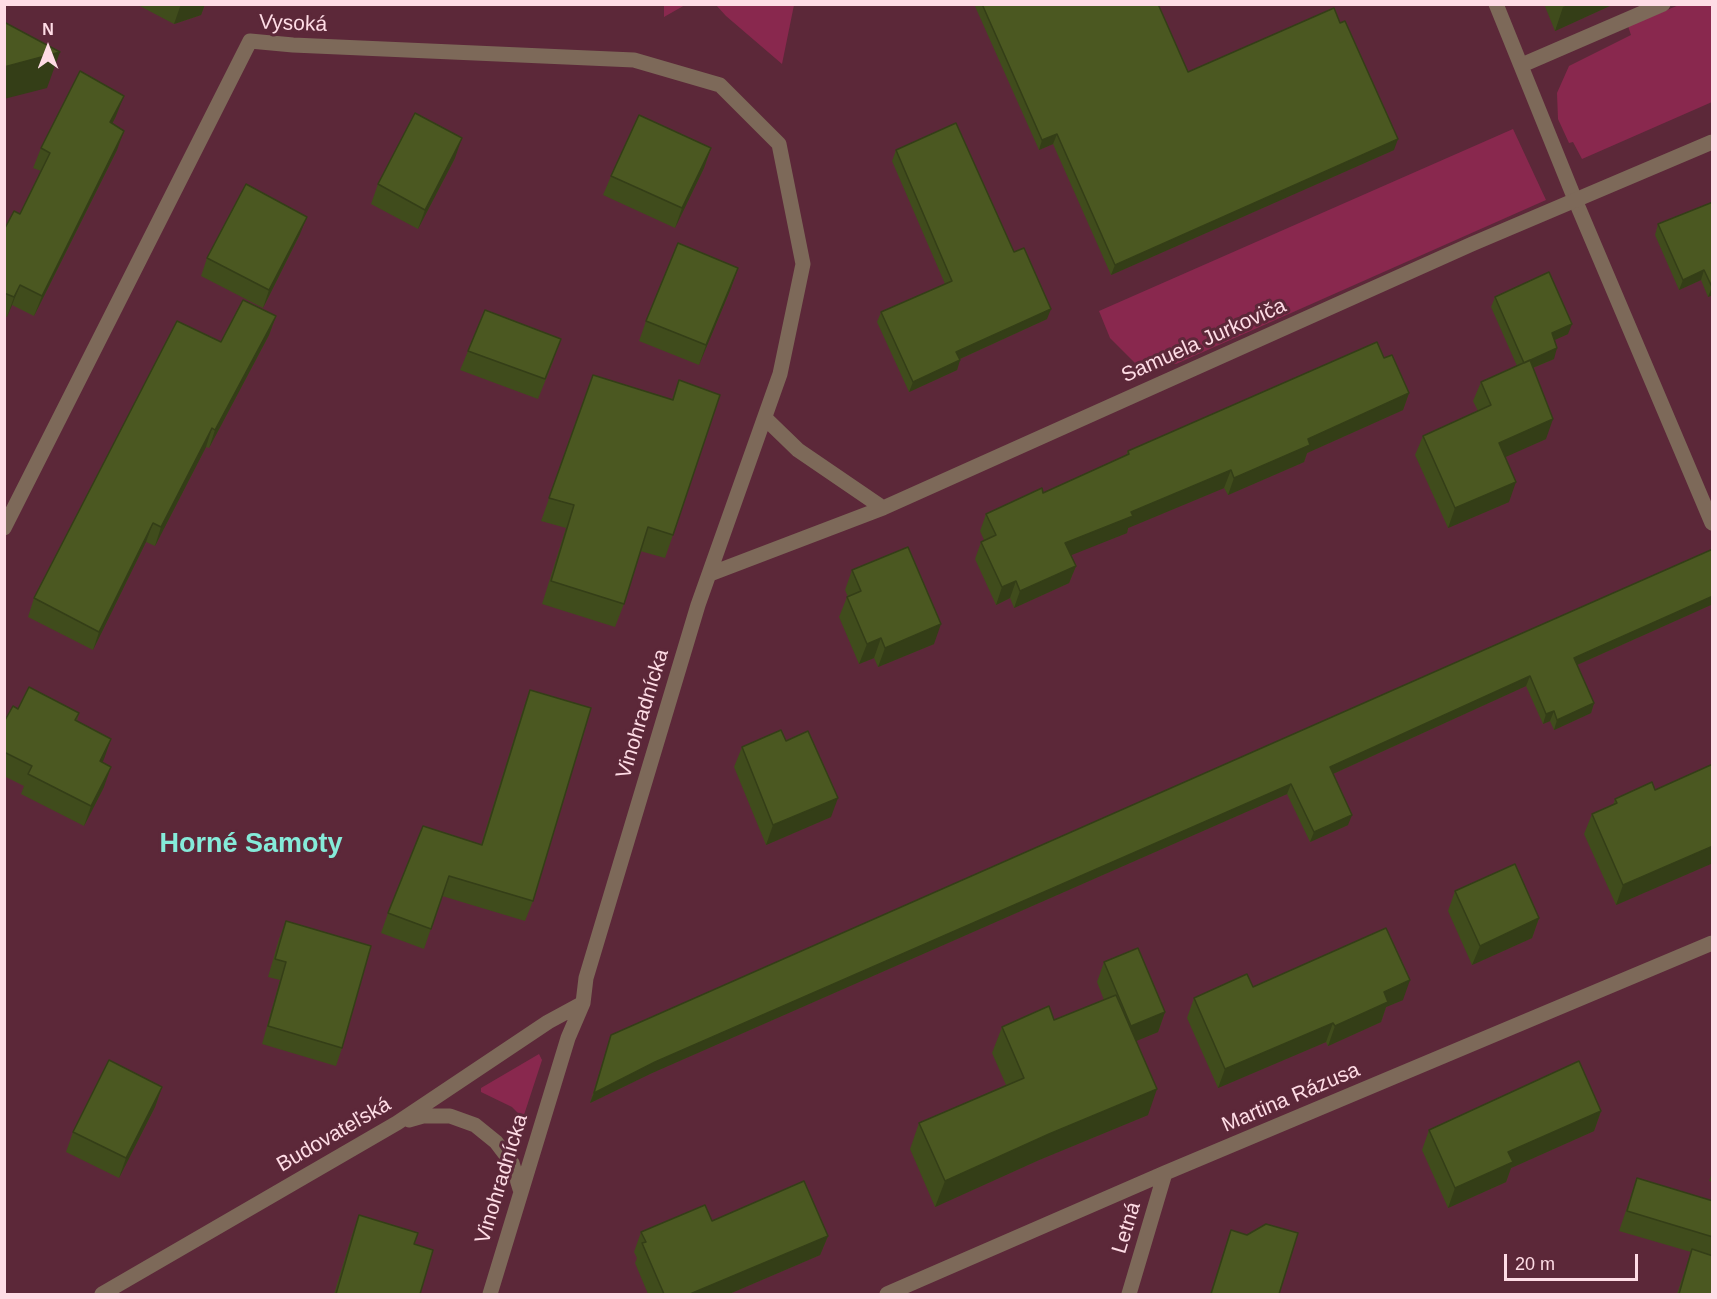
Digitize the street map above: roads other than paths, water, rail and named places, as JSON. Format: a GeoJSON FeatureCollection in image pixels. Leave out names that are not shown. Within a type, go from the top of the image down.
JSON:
{"type":"FeatureCollection","features":[{"type":"Feature","properties":{"kind":"street"},"geometry":{"type":"LineString","coordinates":[[1496,4],[1576,202],[1713,523]]}},
{"type":"Feature","properties":{"kind":"street"},"geometry":{"type":"LineString","coordinates":[[1522,65],[1663,4]]}},
{"type":"Feature","properties":{"kind":"street","name":"Vysoká"},"geometry":{"type":"LineString","coordinates":[[4,528],[250,41],[293,45],[634,60],[720,85],[779,144]]}},
{"type":"Feature","properties":{"kind":"street","name":"Samuela Jurkoviča"},"geometry":{"type":"LineString","coordinates":[[710,574],[883,508],[1461,249],[1713,142]]}},
{"type":"Feature","properties":{"kind":"street","name":"Vinohradnícka"},"geometry":{"type":"LineString","coordinates":[[490,1294],[520,1189],[568,1038],[583,1003],[586,978],[694,617],[766,419],[780,374],[803,264],[779,144]]}},
{"type":"Feature","properties":{"kind":"street"},"geometry":{"type":"LineString","coordinates":[[766,419],[798,450],[883,508]]}},
{"type":"Feature","properties":{"kind":"street","name":"Martina Rázusa"},"geometry":{"type":"LineString","coordinates":[[887,1294],[1165,1173],[1713,943]]}},
{"type":"Feature","properties":{"kind":"street","name":"Budovateľská"},"geometry":{"type":"LineString","coordinates":[[102,1294],[397,1123],[548,1022],[583,1003]]}},
{"type":"Feature","properties":{"kind":"street"},"geometry":{"type":"LineString","coordinates":[[397,1123],[423,1116],[450,1116],[475,1125],[496,1142],[512,1163],[520,1189]]}},
{"type":"Feature","properties":{"kind":"street","name":"Letná"},"geometry":{"type":"LineString","coordinates":[[1129,1294],[1165,1173]]}},
{"type":"Feature","properties":{"kind":"district","name":"Horné Samoty"},"geometry":{"type":"Point","coordinates":[251,845]}}]}
